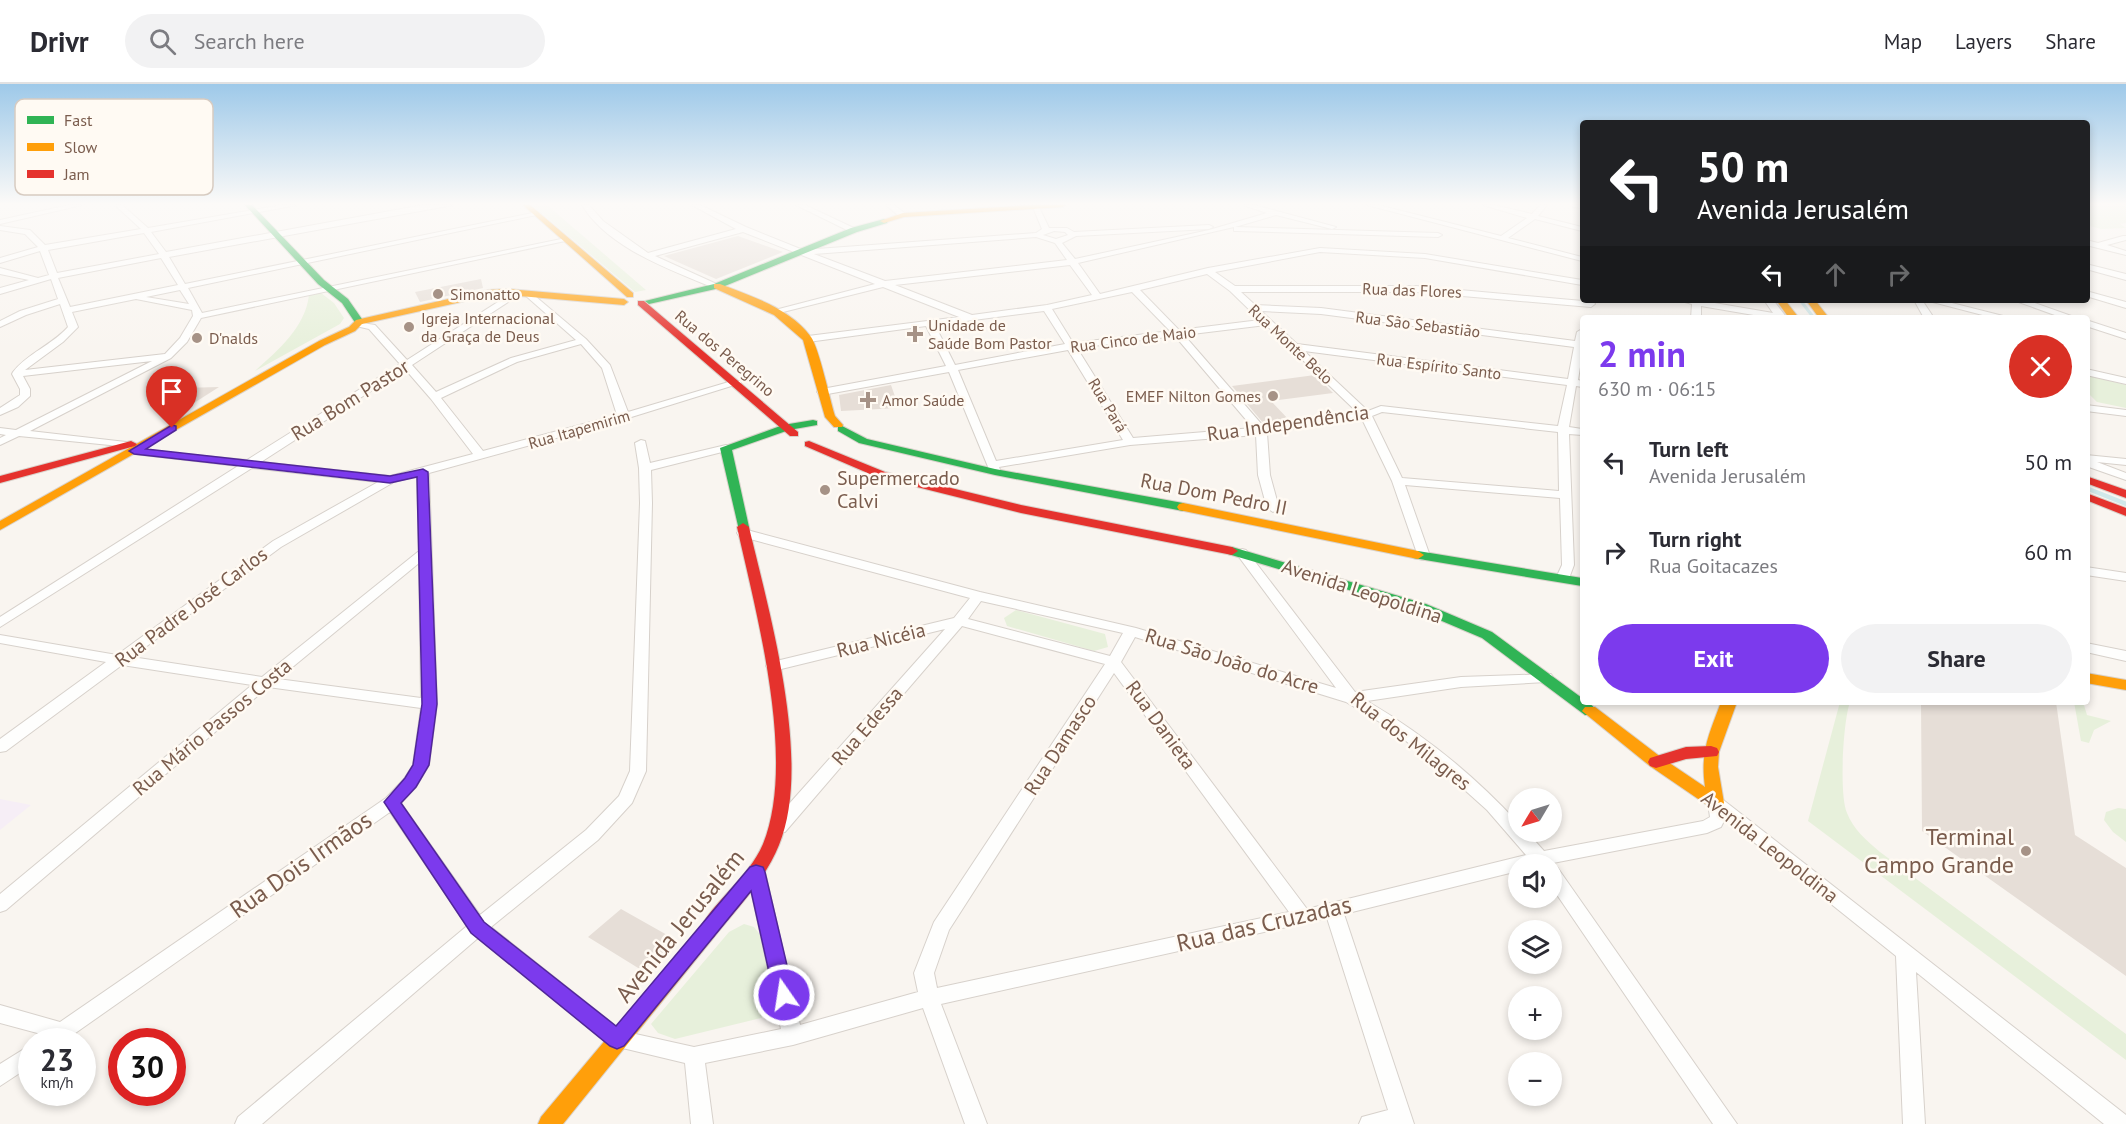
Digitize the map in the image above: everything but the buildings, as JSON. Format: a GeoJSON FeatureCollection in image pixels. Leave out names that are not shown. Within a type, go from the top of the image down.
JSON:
{"type":"FeatureCollection","features":[{"type":"Feature","properties":{"kind":"street"},"geometry":{"type":"LineString","coordinates":[[0,261],[25,254]]}},
{"type":"Feature","properties":{"kind":"street"},"geometry":{"type":"LineString","coordinates":[[17,374],[23,366],[73,327],[45,254]]}},
{"type":"Feature","properties":{"kind":"street"},"geometry":{"type":"LineString","coordinates":[[161,254],[197,312]]}},
{"type":"Feature","properties":{"kind":"street"},"geometry":{"type":"LineString","coordinates":[[0,291],[38,279],[177,254]]}},
{"type":"Feature","properties":{"kind":"street"},"geometry":{"type":"LineString","coordinates":[[294,254],[321,282],[348,304],[359,323],[369,325],[406,365],[435,397],[481,456]]}},
{"type":"Feature","properties":{"kind":"street"},"geometry":{"type":"LineString","coordinates":[[0,324],[23,313],[129,297],[343,254]]}},
{"type":"Feature","properties":{"kind":"street"},"geometry":{"type":"LineString","coordinates":[[129,297],[197,312],[333,290],[503,254]]}},
{"type":"Feature","properties":{"kind":"street"},"geometry":{"type":"LineString","coordinates":[[580,254],[627,298]]}},
{"type":"Feature","properties":{"kind":"street"},"geometry":{"type":"LineString","coordinates":[[643,254],[778,312],[801,329],[808,339],[830,417],[840,427],[841,435],[834,441],[809,444]]}},
{"type":"Feature","properties":{"kind":"street"},"geometry":{"type":"LineString","coordinates":[[647,256],[656,254]]}},
{"type":"Feature","properties":{"kind":"street"},"geometry":{"type":"LineString","coordinates":[[0,526],[56,495],[130,448],[172,428],[359,323],[488,293],[651,299],[717,286],[795,254]]}},
{"type":"Feature","properties":{"kind":"street"},"geometry":{"type":"LineString","coordinates":[[803,254],[973,318]]}},
{"type":"Feature","properties":{"kind":"street"},"geometry":{"type":"LineString","coordinates":[[1067,254],[1098,297]]}},
{"type":"Feature","properties":{"kind":"street"},"geometry":{"type":"LineString","coordinates":[[778,312],[884,284],[1073,262],[1111,254]]}},
{"type":"Feature","properties":{"kind":"street"},"geometry":{"type":"LineString","coordinates":[[808,339],[930,325],[1047,308],[1134,290],[1208,271],[1300,254]]}},
{"type":"Feature","properties":{"kind":"street"},"geometry":{"type":"LineString","coordinates":[[1391,254],[1425,256],[1580,282]]}},
{"type":"Feature","properties":{"kind":"street"},"geometry":{"type":"LineString","coordinates":[[1561,254],[1580,258]]}},
{"type":"Feature","properties":{"kind":"street"},"geometry":{"type":"LineString","coordinates":[[2090,267],[2126,277]]}},
{"type":"Feature","properties":{"kind":"street"},"geometry":{"type":"LineString","coordinates":[[0,271],[38,279]]}},
{"type":"Feature","properties":{"kind":"street","name":"Rua Monte Belo"},"geometry":{"type":"LineString","coordinates":[[1208,271],[1233,289],[1366,415],[1398,481],[1424,556]]}},
{"type":"Feature","properties":{"kind":"street","name":"Rua das Flores"},"geometry":{"type":"LineString","coordinates":[[1233,289],[1416,289],[1591,305]]}},
{"type":"Feature","properties":{"kind":"street"},"geometry":{"type":"LineString","coordinates":[[1134,290],[1177,333],[1261,431],[1264,475],[1273,508]]}},
{"type":"Feature","properties":{"kind":"street"},"geometry":{"type":"LineString","coordinates":[[524,293],[583,341],[607,367],[624,415],[621,417]]}},
{"type":"Feature","properties":{"kind":"street","name":"Rua Bom Pastor"},"geometry":{"type":"LineString","coordinates":[[0,623],[247,464],[524,293]]}},
{"type":"Feature","properties":{"kind":"street"},"geometry":{"type":"LineString","coordinates":[[2090,294],[2126,305]]}},
{"type":"Feature","properties":{"kind":"street","name":"Rua dos Peregrino"},"geometry":{"type":"LineString","coordinates":[[651,299],[735,383],[791,431],[799,441],[809,444]]}},
{"type":"Feature","properties":{"kind":"street"},"geometry":{"type":"LineString","coordinates":[[1696,315],[1697,303],[1783,312]]}},
{"type":"Feature","properties":{"kind":"street"},"geometry":{"type":"LineString","coordinates":[[1750,303],[1783,312]]}},
{"type":"Feature","properties":{"kind":"street"},"geometry":{"type":"LineString","coordinates":[[1812,303],[1822,315]]}},
{"type":"Feature","properties":{"kind":"street"},"geometry":{"type":"LineString","coordinates":[[1942,303],[1993,315]]}},
{"type":"Feature","properties":{"kind":"street"},"geometry":{"type":"LineString","coordinates":[[2026,303],[2063,315]]}},
{"type":"Feature","properties":{"kind":"street","name":"Rua Pará"},"geometry":{"type":"LineString","coordinates":[[1047,308],[1130,442]]}},
{"type":"Feature","properties":{"kind":"street","name":"Rua São Sebastião"},"geometry":{"type":"LineString","coordinates":[[1253,308],[1321,311],[1580,345]]}},
{"type":"Feature","properties":{"kind":"street"},"geometry":{"type":"LineString","coordinates":[[0,442],[168,356],[184,340],[197,312]]}},
{"type":"Feature","properties":{"kind":"street","name":"Rua Cinco de Maio"},"geometry":{"type":"LineString","coordinates":[[822,392],[1072,346],[1266,322]]}},
{"type":"Feature","properties":{"kind":"street"},"geometry":{"type":"LineString","coordinates":[[2090,324],[2126,338]]}},
{"type":"Feature","properties":{"kind":"street"},"geometry":{"type":"LineString","coordinates":[[930,325],[952,368],[994,468]]}},
{"type":"Feature","properties":{"kind":"street"},"geometry":{"type":"LineString","coordinates":[[340,335],[376,333]]}},
{"type":"Feature","properties":{"kind":"street"},"geometry":{"type":"LineString","coordinates":[[2090,334],[2126,338]]}},
{"type":"Feature","properties":{"kind":"street"},"geometry":{"type":"LineString","coordinates":[[435,397],[514,360],[583,341]]}},
{"type":"Feature","properties":{"kind":"street","name":"Rua Espírito Santo"},"geometry":{"type":"LineString","coordinates":[[1296,347],[1578,384]]}},
{"type":"Feature","properties":{"kind":"street"},"geometry":{"type":"LineString","coordinates":[[17,374],[168,356]]}},
{"type":"Feature","properties":{"kind":"street"},"geometry":{"type":"LineString","coordinates":[[1580,358],[1578,384],[1563,429],[1565,572],[1580,567]]}},
{"type":"Feature","properties":{"kind":"street"},"geometry":{"type":"LineString","coordinates":[[2090,373],[2126,381]]}},
{"type":"Feature","properties":{"kind":"street"},"geometry":{"type":"LineString","coordinates":[[0,412],[25,396],[25,389],[17,374]]}},
{"type":"Feature","properties":{"kind":"street","name":"Rua Itapemirim"},"geometry":{"type":"LineString","coordinates":[[390,480],[621,417],[735,383]]}},
{"type":"Feature","properties":{"kind":"street"},"geometry":{"type":"LineString","coordinates":[[2090,408],[2126,413]]}},
{"type":"Feature","properties":{"kind":"street","name":"Rua Independência"},"geometry":{"type":"LineString","coordinates":[[994,468],[1130,442],[1261,431],[1366,415],[1381,409],[1399,409],[1580,432]]}},
{"type":"Feature","properties":{"kind":"street"},"geometry":{"type":"LineString","coordinates":[[645,468],[791,431],[813,423],[825,422],[840,427]]}},
{"type":"Feature","properties":{"kind":"street","name":"Rua Dom Pedro II"},"geometry":{"type":"LineString","coordinates":[[840,427],[863,441],[1424,556],[1565,572],[1580,581]]}},
{"type":"Feature","properties":{"kind":"street"},"geometry":{"type":"LineString","coordinates":[[0,432],[390,480]]}},
{"type":"Feature","properties":{"kind":"street"},"geometry":{"type":"LineString","coordinates":[[246,1124],[478,927],[592,835],[626,799],[638,771],[646,503],[645,468],[641,443]]}},
{"type":"Feature","properties":{"kind":"street","name":"Avenida Leopoldina"},"geometry":{"type":"LineString","coordinates":[[809,444],[881,475],[1021,509],[1242,553],[1421,607],[1487,635],[1580,703]]}},
{"type":"Feature","properties":{"kind":"street"},"geometry":{"type":"LineString","coordinates":[[0,480],[130,448]]}},
{"type":"Feature","properties":{"kind":"street","name":"Avenida Jerusalém"},"geometry":{"type":"LineString","coordinates":[[549,1124],[756,872],[776,831],[785,766],[773,666],[726,448]]}},
{"type":"Feature","properties":{"kind":"street"},"geometry":{"type":"LineString","coordinates":[[2090,458],[2126,462]]}},
{"type":"Feature","properties":{"kind":"street"},"geometry":{"type":"LineString","coordinates":[[47,467],[72,462],[84,466],[80,474],[56,495]]}},
{"type":"Feature","properties":{"kind":"street"},"geometry":{"type":"LineString","coordinates":[[2090,464],[2126,477]]}},
{"type":"Feature","properties":{"kind":"street","name":"Rua Dois Irmãos"},"geometry":{"type":"LineString","coordinates":[[66,1028],[392,802],[411,783],[421,765],[429,704],[423,472]]}},
{"type":"Feature","properties":{"kind":"street","name":"Rua Padre José Carlos"},"geometry":{"type":"LineString","coordinates":[[0,747],[277,544],[390,480]]}},
{"type":"Feature","properties":{"kind":"street"},"geometry":{"type":"LineString","coordinates":[[2090,480],[2126,494]]}},
{"type":"Feature","properties":{"kind":"street"},"geometry":{"type":"LineString","coordinates":[[1398,481],[1564,495]]}},
{"type":"Feature","properties":{"kind":"street"},"geometry":{"type":"LineString","coordinates":[[2090,498],[2126,512]]}},
{"type":"Feature","properties":{"kind":"street"},"geometry":{"type":"LineString","coordinates":[[743,533],[978,596],[1131,631]]}},
{"type":"Feature","properties":{"kind":"street","name":"Rua Mário Passos Costa"},"geometry":{"type":"LineString","coordinates":[[0,905],[264,683],[426,551]]}},
{"type":"Feature","properties":{"kind":"street","name":"Rua dos Milagres"},"geometry":{"type":"LineString","coordinates":[[1242,553],[1351,698],[1393,723],[1444,762],[1493,806],[1536,854]]}},
{"type":"Feature","properties":{"kind":"street"},"geometry":{"type":"LineString","coordinates":[[2090,572],[2126,577]]}},
{"type":"Feature","properties":{"kind":"street"},"geometry":{"type":"LineString","coordinates":[[959,621],[978,596]]}},
{"type":"Feature","properties":{"kind":"street","name":"Rua Nicéia"},"geometry":{"type":"LineString","coordinates":[[773,666],[959,621]]}},
{"type":"Feature","properties":{"kind":"street","name":"Rua Danieta"},"geometry":{"type":"LineString","coordinates":[[959,621],[1114,662],[1303,917]]}},
{"type":"Feature","properties":{"kind":"street","name":"Rua Edessa"},"geometry":{"type":"LineString","coordinates":[[776,831],[959,621]]}},
{"type":"Feature","properties":{"kind":"street","name":"Rua São João do Acre"},"geometry":{"type":"LineString","coordinates":[[1131,631],[1351,698],[1461,682],[1546,677]]}},
{"type":"Feature","properties":{"kind":"street","name":"Rua Damasco"},"geometry":{"type":"LineString","coordinates":[[976,1124],[929,998],[924,973],[941,927],[1114,662],[1131,631]]}},
{"type":"Feature","properties":{"kind":"street"},"geometry":{"type":"LineString","coordinates":[[0,639],[119,661],[264,683],[429,704]]}},
{"type":"Feature","properties":{"kind":"street"},"geometry":{"type":"LineString","coordinates":[[2090,648],[2126,656]]}},
{"type":"Feature","properties":{"kind":"street"},"geometry":{"type":"LineString","coordinates":[[2090,679],[2126,685]]}},
{"type":"Feature","properties":{"kind":"street","name":"Avenida Leopoldina"},"geometry":{"type":"LineString","coordinates":[[1582,705],[1656,762],[1716,803],[2121,1124]]}},
{"type":"Feature","properties":{"kind":"street"},"geometry":{"type":"LineString","coordinates":[[1716,803],[1710,767],[1711,752],[1728,705]]}},
{"type":"Feature","properties":{"kind":"street"},"geometry":{"type":"LineString","coordinates":[[1656,762],[1686,753],[1711,752]]}},
{"type":"Feature","properties":{"kind":"street"},"geometry":{"type":"LineString","coordinates":[[392,802],[478,927],[617,1039]]}},
{"type":"Feature","properties":{"kind":"street","name":"Rua das Cruzadas"},"geometry":{"type":"LineString","coordinates":[[1562,861],[1707,827],[1716,823],[1718,817],[1716,803]]}},
{"type":"Feature","properties":{"kind":"street"},"geometry":{"type":"LineString","coordinates":[[756,872],[794,1036]]}},
{"type":"Feature","properties":{"kind":"street","name":"Rua das Cruzadas"},"geometry":{"type":"LineString","coordinates":[[617,1039],[694,1056],[794,1036],[929,998],[1508,873]]}},
{"type":"Feature","properties":{"kind":"street","name":"Rua dos Milagres"},"geometry":{"type":"LineString","coordinates":[[1562,888],[1726,1124]]}},
{"type":"Feature","properties":{"kind":"street"},"geometry":{"type":"LineString","coordinates":[[1333,909],[1401,1121],[1370,1124]]}},
{"type":"Feature","properties":{"kind":"street"},"geometry":{"type":"LineString","coordinates":[[1905,954],[1914,1124]]}},
{"type":"Feature","properties":{"kind":"street"},"geometry":{"type":"LineString","coordinates":[[0,1014],[34,1028]]}},
{"type":"Feature","properties":{"kind":"street"},"geometry":{"type":"LineString","coordinates":[[694,1056],[702,1124]]}},
{"type":"Feature","properties":{"kind":"street"},"geometry":{"type":"LineString","coordinates":[[0,1076],[18,1063]]}},
{"type":"Feature","properties":{"kind":"shaded area"},"geometry":{"type":"Polygon","coordinates":[[[0,799],[31,805],[0,830],[0,799]]]}},
{"type":"Feature","properties":{"kind":"green space"},"geometry":{"type":"Polygon","coordinates":[[[589,254],[604,254],[646,290],[635,292],[589,254]]]}},
{"type":"Feature","properties":{"kind":"green space"},"geometry":{"type":"Polygon","coordinates":[[[321,293],[334,303],[344,318],[340,324],[255,371],[289,338],[302,318],[309,295],[321,293]]]}},
{"type":"Feature","properties":{"kind":"green space"},"geometry":{"type":"Polygon","coordinates":[[[2090,376],[2126,385],[2126,408],[2097,402],[2090,395],[2090,376]]]}},
{"type":"Feature","properties":{"kind":"green space"},"geometry":{"type":"Polygon","coordinates":[[[1016,610],[1105,634],[1108,647],[1094,651],[1007,626],[1004,618],[1016,610]]]}},
{"type":"Feature","properties":{"kind":"green space"},"geometry":{"type":"Polygon","coordinates":[[[1839,705],[1849,705],[1844,741],[1843,791],[1847,813],[1857,829],[1880,852],[2126,1034],[2126,1060],[1808,821],[1839,705]]]}},
{"type":"Feature","properties":{"kind":"green space"},"geometry":{"type":"Polygon","coordinates":[[[2075,705],[2084,705],[2087,715],[2111,721],[2094,730],[2089,743],[2081,741],[2075,705]]]}},
{"type":"Feature","properties":{"kind":"green space"},"geometry":{"type":"Polygon","coordinates":[[[2118,808],[2126,809],[2126,842],[2113,832],[2104,820],[2106,812],[2118,808]]]}},
{"type":"Feature","properties":{"kind":"green space"},"geometry":{"type":"Polygon","coordinates":[[[744,924],[754,927],[762,937],[776,1009],[761,1018],[675,1039],[658,1033],[651,1024],[729,932],[744,924]]]}},
{"type":"Feature","properties":{"kind":"waterway"},"geometry":{"type":"LineString","coordinates":[[1802,303],[1812,315]]}},
{"type":"Feature","properties":{"kind":"waterway"},"geometry":{"type":"LineString","coordinates":[[2090,490],[2126,504]]}},
{"type":"Feature","properties":{"kind":"traffic: fast"},"geometry":{"type":"LineString","coordinates":[[294,254],[321,282],[345,301],[359,322]]}},
{"type":"Feature","properties":{"kind":"traffic: fast"},"geometry":{"type":"LineString","coordinates":[[649,301],[717,286],[796,254]]}},
{"type":"Feature","properties":{"kind":"traffic: fast"},"geometry":{"type":"LineString","coordinates":[[743,527],[726,448],[787,427],[813,423]]}},
{"type":"Feature","properties":{"kind":"traffic: fast"},"geometry":{"type":"LineString","coordinates":[[842,429],[863,441],[995,472],[1183,507]]}},
{"type":"Feature","properties":{"kind":"traffic: fast"},"geometry":{"type":"LineString","coordinates":[[1232,551],[1421,607],[1487,635],[1580,704]]}},
{"type":"Feature","properties":{"kind":"traffic: fast"},"geometry":{"type":"LineString","coordinates":[[1418,555],[1580,582]]}},
{"type":"Feature","properties":{"kind":"traffic: fast"},"geometry":{"type":"LineString","coordinates":[[1582,705],[1590,711]]}},
{"type":"Feature","properties":{"kind":"traffic: slow"},"geometry":{"type":"LineString","coordinates":[[582,254],[630,295]]}},
{"type":"Feature","properties":{"kind":"traffic: slow"},"geometry":{"type":"LineString","coordinates":[[717,286],[778,313],[808,339],[830,417],[838,425]]}},
{"type":"Feature","properties":{"kind":"traffic: slow"},"geometry":{"type":"LineString","coordinates":[[359,322],[488,293],[508,292],[624,302]]}},
{"type":"Feature","properties":{"kind":"traffic: slow"},"geometry":{"type":"LineString","coordinates":[[1782,303],[1792,315]]}},
{"type":"Feature","properties":{"kind":"traffic: slow"},"geometry":{"type":"LineString","coordinates":[[1812,303],[1822,315]]}},
{"type":"Feature","properties":{"kind":"traffic: slow"},"geometry":{"type":"LineString","coordinates":[[0,526],[322,343],[352,329],[359,322]]}},
{"type":"Feature","properties":{"kind":"traffic: slow"},"geometry":{"type":"LineString","coordinates":[[1183,507],[1418,555]]}},
{"type":"Feature","properties":{"kind":"traffic: slow"},"geometry":{"type":"LineString","coordinates":[[2090,679],[2126,685]]}},
{"type":"Feature","properties":{"kind":"traffic: slow"},"geometry":{"type":"LineString","coordinates":[[1716,803],[1710,767],[1711,752],[1728,705]]}},
{"type":"Feature","properties":{"kind":"traffic: slow"},"geometry":{"type":"LineString","coordinates":[[1590,711],[1656,762],[1716,803]]}},
{"type":"Feature","properties":{"kind":"traffic: slow"},"geometry":{"type":"LineString","coordinates":[[549,1124],[707,932]]}},
{"type":"Feature","properties":{"kind":"traffic: jam"},"geometry":{"type":"LineString","coordinates":[[641,303],[794,434]]}},
{"type":"Feature","properties":{"kind":"traffic: jam"},"geometry":{"type":"LineString","coordinates":[[0,480],[131,444]]}},
{"type":"Feature","properties":{"kind":"traffic: jam"},"geometry":{"type":"LineString","coordinates":[[809,444],[881,475],[1021,509],[1232,551]]}},
{"type":"Feature","properties":{"kind":"traffic: jam"},"geometry":{"type":"LineString","coordinates":[[2090,480],[2126,494]]}},
{"type":"Feature","properties":{"kind":"traffic: jam"},"geometry":{"type":"LineString","coordinates":[[2090,498],[2126,512]]}},
{"type":"Feature","properties":{"kind":"traffic: jam"},"geometry":{"type":"LineString","coordinates":[[707,932],[747,884],[765,858],[776,830],[782,796],[781,719],[768,639],[743,527]]}},
{"type":"Feature","properties":{"kind":"traffic: jam"},"geometry":{"type":"LineString","coordinates":[[1656,762],[1686,753],[1711,752]]}},
{"type":"Feature","properties":{"kind":"place","name":"Simonatto"},"geometry":{"type":"Point","coordinates":[438,294]}},
{"type":"Feature","properties":{"kind":"place","name":"Igreja Internacional da Graça de Deus"},"geometry":{"type":"Point","coordinates":[409,327]}},
{"type":"Feature","properties":{"kind":"place","name":"Unidade de Saúde Bom Pastor"},"geometry":{"type":"Point","coordinates":[915,334]}},
{"type":"Feature","properties":{"kind":"place","name":"D'nalds"},"geometry":{"type":"Point","coordinates":[197,338]}},
{"type":"Feature","properties":{"kind":"place","name":"EMEF Nilton Gomes"},"geometry":{"type":"Point","coordinates":[1273,396]}},
{"type":"Feature","properties":{"kind":"place","name":"Amor Saúde"},"geometry":{"type":"Point","coordinates":[868,400]}},
{"type":"Feature","properties":{"kind":"place","name":"Supermercado Calvi"},"geometry":{"type":"Point","coordinates":[825,490]}},
{"type":"Feature","properties":{"kind":"place","name":"Terminal Campo Grande"},"geometry":{"type":"Point","coordinates":[2026,851]}},
{"type":"Feature","properties":{"kind":"route"},"geometry":{"type":"LineString","coordinates":[[172,428],[134,451],[390,480],[423,472],[429,704],[421,765],[411,783],[392,802],[478,927],[617,1039],[756,872],[784,995]]}}]}
